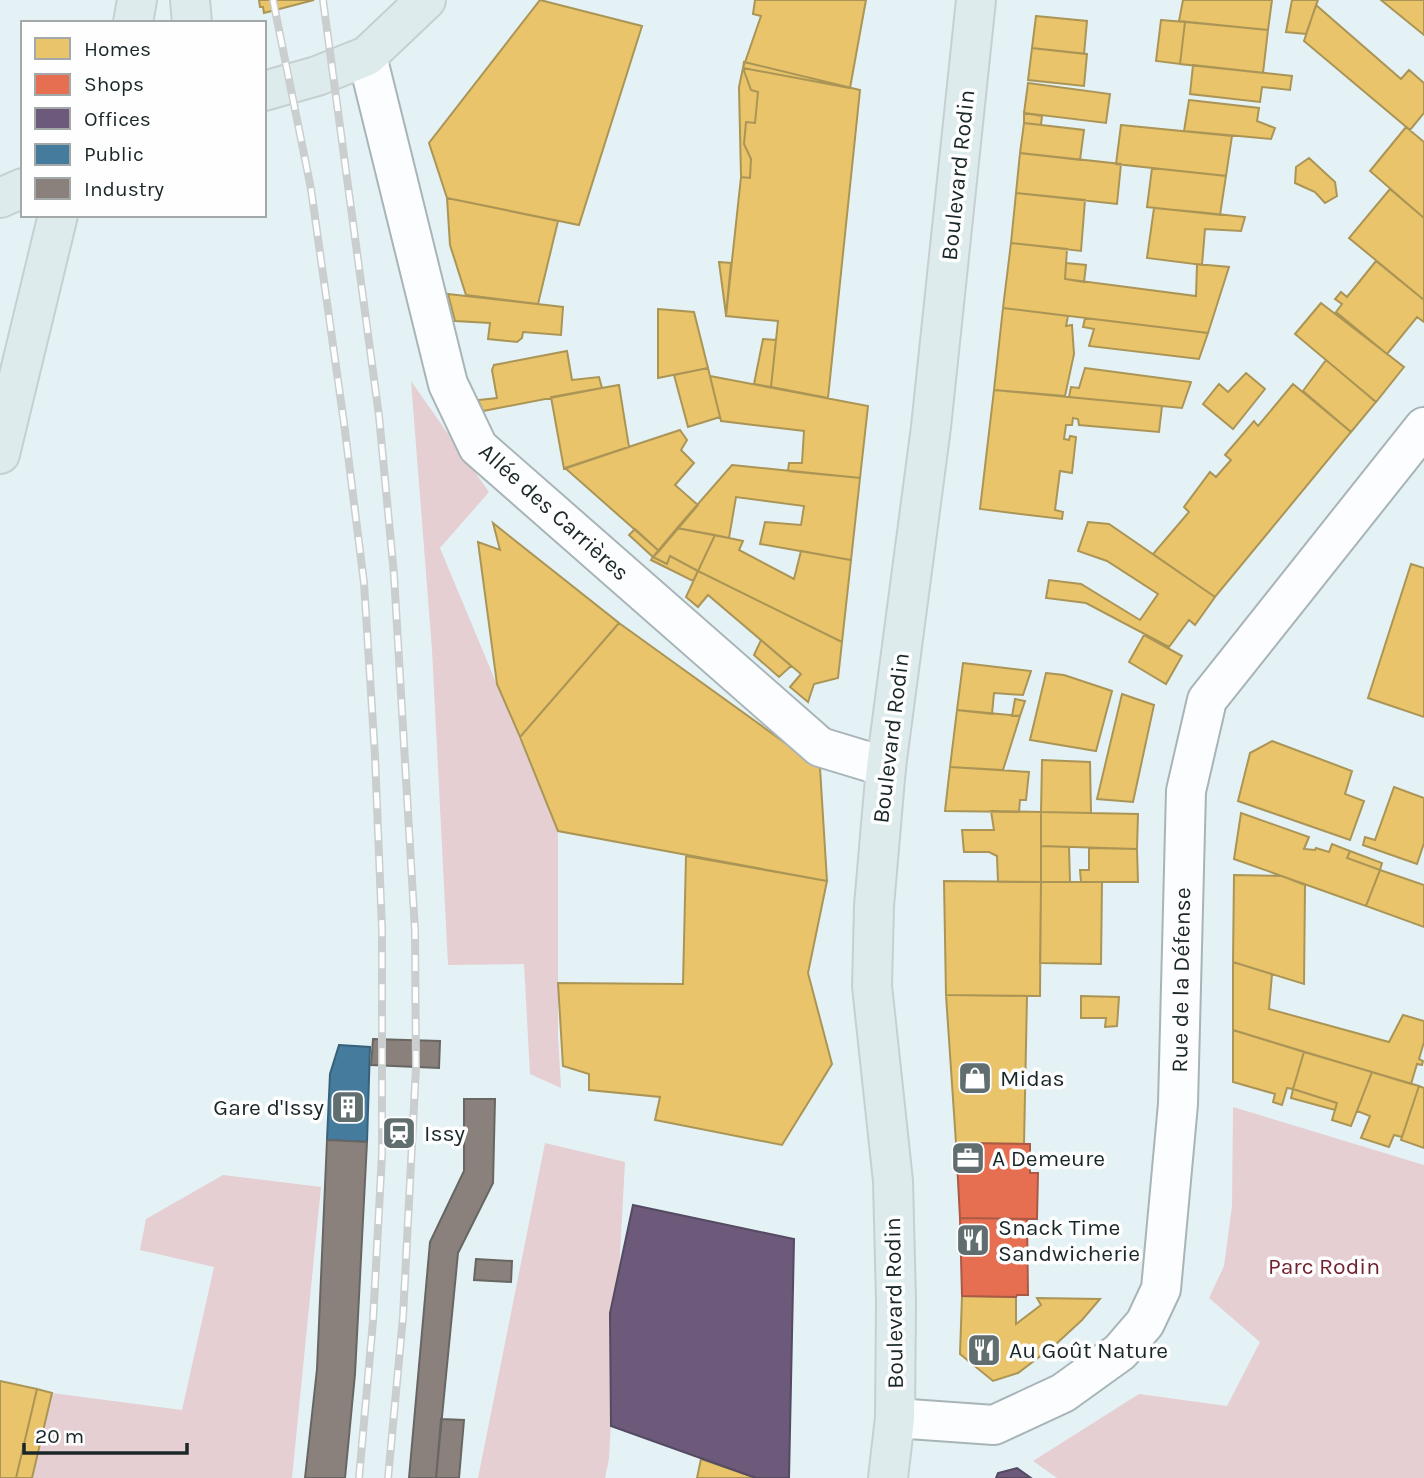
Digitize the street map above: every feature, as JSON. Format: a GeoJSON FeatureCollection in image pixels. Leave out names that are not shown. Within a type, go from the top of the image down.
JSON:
{"type":"FeatureCollection","features":[{"type":"Feature","properties":{"kind":"main road"},"geometry":{"type":"LineString","coordinates":[[133,21],[137,0]]}},
{"type":"Feature","properties":{"kind":"main road"},"geometry":{"type":"LineString","coordinates":[[174,21],[177,0]]}},
{"type":"Feature","properties":{"kind":"main road"},"geometry":{"type":"LineString","coordinates":[[190,0],[192,21]]}},
{"type":"Feature","properties":{"kind":"main road"},"geometry":{"type":"LineString","coordinates":[[266,90],[317,76],[367,56],[426,0]]}},
{"type":"Feature","properties":{"kind":"main road","name":"Boulevard Rodin"},"geometry":{"type":"LineString","coordinates":[[888,1478],[895,1418],[896,1303],[892,1181],[872,986],[874,906],[886,767],[929,441],[976,0]]}},
{"type":"Feature","properties":{"kind":"main road"},"geometry":{"type":"LineString","coordinates":[[0,198],[21,189]]}},
{"type":"Feature","properties":{"kind":"main road"},"geometry":{"type":"LineString","coordinates":[[0,454],[58,217]]}},
{"type":"Feature","properties":{"kind":"street","name":"Allée des Carrières"},"geometry":{"type":"LineString","coordinates":[[367,56],[448,384],[478,447],[820,747],[886,767]]}},
{"type":"Feature","properties":{"kind":"street","name":"Rue de la Défense"},"geometry":{"type":"LineString","coordinates":[[895,1418],[994,1425],[1063,1392],[1120,1352],[1145,1323],[1161,1289],[1178,1104],[1186,791],[1207,700],[1424,427]]}},
{"type":"Feature","properties":{"kind":"green space"},"geometry":{"type":"Polygon","coordinates":[[[411,381],[489,492],[440,548],[558,831],[558,1035],[561,1088],[530,1074],[524,964],[448,965],[432,650],[411,381]]]}},
{"type":"Feature","properties":{"kind":"green space","name":"Parc Rodin"},"geometry":{"type":"Polygon","coordinates":[[[1233,1107],[1424,1165],[1424,1478],[1057,1478],[1033,1461],[1139,1394],[1227,1406],[1260,1342],[1209,1298],[1224,1266],[1232,1206],[1233,1107]]]}},
{"type":"Feature","properties":{"kind":"green space"},"geometry":{"type":"Polygon","coordinates":[[[545,1143],[625,1162],[609,1459],[605,1478],[478,1478],[545,1143]]]}},
{"type":"Feature","properties":{"kind":"green space"},"geometry":{"type":"Polygon","coordinates":[[[223,1175],[321,1187],[292,1478],[32,1478],[52,1393],[182,1410],[214,1267],[140,1250],[146,1219],[223,1175]]]}},
{"type":"Feature","properties":{"kind":"building: Homes"},"geometry":{"type":"Polygon","coordinates":[[[259,0],[314,0],[264,13],[259,0]]]}},
{"type":"Feature","properties":{"kind":"building: Homes"},"geometry":{"type":"Polygon","coordinates":[[[540,0],[642,26],[579,225],[447,198],[429,143],[540,0]]]}},
{"type":"Feature","properties":{"kind":"building: Homes"},"geometry":{"type":"Polygon","coordinates":[[[755,0],[866,0],[850,88],[743,68],[761,16],[753,14],[755,0]]]}},
{"type":"Feature","properties":{"kind":"building: Homes"},"geometry":{"type":"Polygon","coordinates":[[[1183,0],[1272,0],[1268,30],[1179,21],[1183,0]]]}},
{"type":"Feature","properties":{"kind":"building: Homes"},"geometry":{"type":"Polygon","coordinates":[[[1292,0],[1318,0],[1306,34],[1286,32],[1292,0]]]}},
{"type":"Feature","properties":{"kind":"building: Homes"},"geometry":{"type":"Polygon","coordinates":[[[1381,0],[1424,0],[1424,35],[1381,0]]]}},
{"type":"Feature","properties":{"kind":"building: Homes"},"geometry":{"type":"Polygon","coordinates":[[[1316,5],[1401,79],[1409,70],[1424,83],[1424,113],[1410,130],[1304,41],[1316,5]]]}},
{"type":"Feature","properties":{"kind":"building: Homes"},"geometry":{"type":"Polygon","coordinates":[[[1036,16],[1087,21],[1084,54],[1032,48],[1036,16]]]}},
{"type":"Feature","properties":{"kind":"building: Homes"},"geometry":{"type":"Polygon","coordinates":[[[1161,20],[1185,22],[1180,64],[1156,61],[1161,20]]]}},
{"type":"Feature","properties":{"kind":"building: Homes"},"geometry":{"type":"Polygon","coordinates":[[[1185,22],[1268,30],[1263,73],[1180,64],[1185,22]]]}},
{"type":"Feature","properties":{"kind":"building: Homes"},"geometry":{"type":"Polygon","coordinates":[[[1032,48],[1087,54],[1084,86],[1028,80],[1032,48]]]}},
{"type":"Feature","properties":{"kind":"building: Homes"},"geometry":{"type":"Polygon","coordinates":[[[744,62],[860,90],[828,398],[771,387],[778,321],[726,316],[741,177],[750,178],[751,159],[744,144],[746,122],[755,123],[758,92],[751,90],[743,68],[744,62]]]}},
{"type":"Feature","properties":{"kind":"building: Homes"},"geometry":{"type":"Polygon","coordinates":[[[1193,65],[1292,76],[1290,90],[1262,87],[1260,102],[1190,94],[1193,65]]]}},
{"type":"Feature","properties":{"kind":"building: Homes"},"geometry":{"type":"Polygon","coordinates":[[[743,68],[751,90],[758,92],[755,123],[746,122],[744,144],[751,159],[750,178],[741,177],[739,87],[743,68]]]}},
{"type":"Feature","properties":{"kind":"building: Homes"},"geometry":{"type":"Polygon","coordinates":[[[1028,83],[1110,94],[1106,123],[1024,113],[1028,83]]]}},
{"type":"Feature","properties":{"kind":"building: Homes"},"geometry":{"type":"Polygon","coordinates":[[[1189,100],[1259,108],[1257,121],[1275,128],[1271,139],[1184,131],[1189,100]]]}},
{"type":"Feature","properties":{"kind":"building: Homes"},"geometry":{"type":"Polygon","coordinates":[[[1024,113],[1042,116],[1041,125],[1024,123],[1024,113]]]}},
{"type":"Feature","properties":{"kind":"building: Homes"},"geometry":{"type":"Polygon","coordinates":[[[1024,123],[1084,130],[1080,160],[1020,153],[1024,123]]]}},
{"type":"Feature","properties":{"kind":"building: Homes"},"geometry":{"type":"Polygon","coordinates":[[[1121,125],[1232,136],[1226,176],[1116,164],[1121,125]]]}},
{"type":"Feature","properties":{"kind":"building: Homes"},"geometry":{"type":"Polygon","coordinates":[[[1406,127],[1424,142],[1424,218],[1370,171],[1406,127]]]}},
{"type":"Feature","properties":{"kind":"building: Homes"},"geometry":{"type":"Polygon","coordinates":[[[1020,153],[1121,164],[1117,204],[1016,193],[1020,153]]]}},
{"type":"Feature","properties":{"kind":"building: Homes"},"geometry":{"type":"Polygon","coordinates":[[[1309,158],[1335,182],[1337,196],[1325,203],[1315,192],[1295,183],[1296,167],[1309,158]]]}},
{"type":"Feature","properties":{"kind":"building: Homes"},"geometry":{"type":"Polygon","coordinates":[[[1152,168],[1226,176],[1220,215],[1147,207],[1152,168]]]}},
{"type":"Feature","properties":{"kind":"building: Homes"},"geometry":{"type":"Polygon","coordinates":[[[1390,189],[1424,218],[1424,300],[1349,238],[1390,189]]]}},
{"type":"Feature","properties":{"kind":"building: Homes"},"geometry":{"type":"Polygon","coordinates":[[[1016,193],[1085,200],[1081,251],[1011,243],[1016,193]]]}},
{"type":"Feature","properties":{"kind":"building: Homes"},"geometry":{"type":"Polygon","coordinates":[[[447,198],[558,221],[538,304],[466,295],[450,245],[447,198]]]}},
{"type":"Feature","properties":{"kind":"building: Homes"},"geometry":{"type":"Polygon","coordinates":[[[1154,208],[1245,217],[1241,231],[1205,229],[1202,265],[1147,258],[1154,208]]]}},
{"type":"Feature","properties":{"kind":"building: Homes"},"geometry":{"type":"Polygon","coordinates":[[[1011,243],[1067,249],[1065,279],[1196,296],[1197,264],[1229,267],[1208,333],[1003,308],[1011,243]]]}},
{"type":"Feature","properties":{"kind":"building: Homes"},"geometry":{"type":"Polygon","coordinates":[[[1376,261],[1424,300],[1424,322],[1417,317],[1387,354],[1336,312],[1342,304],[1335,299],[1341,292],[1347,297],[1376,261]]]}},
{"type":"Feature","properties":{"kind":"building: Homes"},"geometry":{"type":"Polygon","coordinates":[[[719,262],[731,263],[726,315],[719,262]]]}},
{"type":"Feature","properties":{"kind":"building: Homes"},"geometry":{"type":"Polygon","coordinates":[[[1066,263],[1086,265],[1084,282],[1065,279],[1066,263]]]}},
{"type":"Feature","properties":{"kind":"building: Homes"},"geometry":{"type":"Polygon","coordinates":[[[448,294],[563,307],[561,335],[523,332],[522,338],[517,342],[488,339],[490,323],[455,321],[448,294]]]}},
{"type":"Feature","properties":{"kind":"building: Homes"},"geometry":{"type":"Polygon","coordinates":[[[1321,303],[1404,367],[1376,402],[1295,334],[1321,303]]]}},
{"type":"Feature","properties":{"kind":"building: Homes"},"geometry":{"type":"Polygon","coordinates":[[[1003,308],[1068,316],[1066,326],[1072,325],[1074,354],[1065,396],[994,390],[1003,308]]]}},
{"type":"Feature","properties":{"kind":"building: Homes"},"geometry":{"type":"Polygon","coordinates":[[[658,309],[694,312],[708,368],[658,378],[658,309]]]}},
{"type":"Feature","properties":{"kind":"building: Homes"},"geometry":{"type":"Polygon","coordinates":[[[1085,318],[1208,333],[1199,359],[1089,346],[1094,329],[1083,327],[1085,318]]]}},
{"type":"Feature","properties":{"kind":"building: Homes"},"geometry":{"type":"Polygon","coordinates":[[[763,339],[776,340],[771,387],[754,384],[763,339]]]}},
{"type":"Feature","properties":{"kind":"building: Homes"},"geometry":{"type":"Polygon","coordinates":[[[567,351],[572,380],[599,377],[602,388],[483,411],[478,400],[497,398],[492,370],[494,365],[567,351]]]}},
{"type":"Feature","properties":{"kind":"building: Homes"},"geometry":{"type":"Polygon","coordinates":[[[1326,360],[1376,402],[1351,432],[1303,391],[1326,360]]]}},
{"type":"Feature","properties":{"kind":"building: Homes"},"geometry":{"type":"Polygon","coordinates":[[[708,368],[720,417],[688,427],[674,375],[708,368]]]}},
{"type":"Feature","properties":{"kind":"building: Homes"},"geometry":{"type":"Polygon","coordinates":[[[1085,368],[1191,382],[1182,408],[1069,397],[1071,387],[1079,388],[1085,368]]]}},
{"type":"Feature","properties":{"kind":"building: Homes"},"geometry":{"type":"Polygon","coordinates":[[[1246,373],[1265,389],[1233,429],[1203,404],[1219,384],[1228,392],[1246,373]]]}},
{"type":"Feature","properties":{"kind":"building: Homes"},"geometry":{"type":"Polygon","coordinates":[[[710,376],[868,406],[860,478],[788,471],[789,463],[802,463],[804,431],[721,421],[710,376]]]}},
{"type":"Feature","properties":{"kind":"building: Homes"},"geometry":{"type":"Polygon","coordinates":[[[1293,384],[1351,432],[1215,597],[1153,554],[1189,512],[1184,507],[1210,472],[1216,477],[1231,460],[1225,455],[1254,421],[1258,426],[1293,384]]]}},
{"type":"Feature","properties":{"kind":"building: Homes"},"geometry":{"type":"Polygon","coordinates":[[[619,385],[629,447],[564,469],[551,397],[619,385]]]}},
{"type":"Feature","properties":{"kind":"building: Homes"},"geometry":{"type":"Polygon","coordinates":[[[994,390],[1162,406],[1159,432],[1079,425],[1078,419],[1073,418],[1072,425],[1066,425],[1064,439],[1076,437],[1072,473],[1060,471],[1055,510],[1063,512],[1062,519],[980,509],[994,390]]]}},
{"type":"Feature","properties":{"kind":"building: Homes"},"geometry":{"type":"Polygon","coordinates":[[[680,430],[687,440],[681,450],[694,463],[675,485],[698,505],[659,551],[565,468],[680,430]]]}},
{"type":"Feature","properties":{"kind":"building: Homes"},"geometry":{"type":"Polygon","coordinates":[[[732,465],[860,478],[851,560],[760,544],[765,522],[801,525],[804,506],[736,497],[729,538],[677,528],[732,465]]]}},
{"type":"Feature","properties":{"kind":"building: Homes"},"geometry":{"type":"Polygon","coordinates":[[[1088,522],[1109,524],[1215,597],[1195,625],[1189,620],[1169,647],[1086,603],[1046,598],[1049,580],[1081,584],[1140,620],[1158,594],[1107,561],[1078,551],[1088,522]]]}},
{"type":"Feature","properties":{"kind":"building: Homes"},"geometry":{"type":"Polygon","coordinates":[[[493,523],[619,623],[520,737],[497,684],[478,542],[500,550],[493,523]]]}},
{"type":"Feature","properties":{"kind":"building: Homes"},"geometry":{"type":"Polygon","coordinates":[[[677,528],[715,535],[698,571],[670,556],[667,564],[653,557],[677,528]]]}},
{"type":"Feature","properties":{"kind":"building: Homes"},"geometry":{"type":"Polygon","coordinates":[[[635,529],[659,551],[653,557],[629,535],[635,529]]]}},
{"type":"Feature","properties":{"kind":"building: Homes"},"geometry":{"type":"Polygon","coordinates":[[[715,535],[743,541],[739,550],[794,579],[801,551],[851,560],[842,642],[698,571],[715,535]]]}},
{"type":"Feature","properties":{"kind":"building: Homes"},"geometry":{"type":"Polygon","coordinates":[[[670,556],[698,571],[693,581],[651,560],[653,557],[667,564],[670,556]]]}},
{"type":"Feature","properties":{"kind":"building: Homes"},"geometry":{"type":"Polygon","coordinates":[[[1411,564],[1424,568],[1424,717],[1368,698],[1411,564]]]}},
{"type":"Feature","properties":{"kind":"building: Homes"},"geometry":{"type":"Polygon","coordinates":[[[698,571],[842,642],[838,678],[814,684],[808,702],[790,687],[801,674],[708,595],[698,607],[686,597],[698,571]]]}},
{"type":"Feature","properties":{"kind":"building: Homes"},"geometry":{"type":"Polygon","coordinates":[[[619,623],[820,768],[827,881],[558,831],[520,737],[619,623]]]}},
{"type":"Feature","properties":{"kind":"building: Homes"},"geometry":{"type":"Polygon","coordinates":[[[1144,635],[1182,656],[1166,684],[1129,662],[1144,635]]]}},
{"type":"Feature","properties":{"kind":"building: Homes"},"geometry":{"type":"Polygon","coordinates":[[[761,640],[791,666],[779,677],[754,655],[761,640]]]}},
{"type":"Feature","properties":{"kind":"building: Homes"},"geometry":{"type":"Polygon","coordinates":[[[963,663],[1031,671],[1023,695],[994,693],[992,714],[957,710],[963,663]]]}},
{"type":"Feature","properties":{"kind":"building: Homes"},"geometry":{"type":"Polygon","coordinates":[[[1046,673],[1064,675],[1112,691],[1096,751],[1030,740],[1046,673]]]}},
{"type":"Feature","properties":{"kind":"building: Homes"},"geometry":{"type":"Polygon","coordinates":[[[1122,694],[1154,705],[1133,802],[1097,799],[1122,694]]]}},
{"type":"Feature","properties":{"kind":"building: Homes"},"geometry":{"type":"Polygon","coordinates":[[[1015,699],[1025,701],[1020,716],[1012,716],[1015,699]]]}},
{"type":"Feature","properties":{"kind":"building: Homes"},"geometry":{"type":"Polygon","coordinates":[[[957,710],[1020,716],[1003,770],[950,767],[957,710]]]}},
{"type":"Feature","properties":{"kind":"building: Homes"},"geometry":{"type":"Polygon","coordinates":[[[1272,741],[1352,771],[1345,794],[1364,801],[1350,840],[1238,801],[1250,753],[1272,741]]]}},
{"type":"Feature","properties":{"kind":"building: Homes"},"geometry":{"type":"Polygon","coordinates":[[[1042,760],[1090,762],[1091,813],[1041,812],[1042,760]]]}},
{"type":"Feature","properties":{"kind":"building: Homes"},"geometry":{"type":"Polygon","coordinates":[[[950,767],[1029,772],[1026,800],[1020,800],[1019,812],[945,811],[950,767]]]}},
{"type":"Feature","properties":{"kind":"building: Homes"},"geometry":{"type":"Polygon","coordinates":[[[1394,787],[1424,798],[1424,843],[1417,864],[1363,845],[1365,837],[1375,840],[1394,787]]]}},
{"type":"Feature","properties":{"kind":"building: Homes"},"geometry":{"type":"Polygon","coordinates":[[[991,811],[1041,812],[1041,882],[998,882],[997,856],[989,852],[964,852],[962,830],[994,830],[991,811]]]}},
{"type":"Feature","properties":{"kind":"building: Homes"},"geometry":{"type":"Polygon","coordinates":[[[1041,812],[1138,814],[1137,849],[1041,846],[1041,812]]]}},
{"type":"Feature","properties":{"kind":"building: Homes"},"geometry":{"type":"Polygon","coordinates":[[[1241,813],[1309,837],[1304,849],[1316,848],[1329,852],[1332,844],[1350,851],[1347,858],[1380,870],[1366,906],[1234,859],[1241,813]]]}},
{"type":"Feature","properties":{"kind":"building: Homes"},"geometry":{"type":"Polygon","coordinates":[[[1041,846],[1069,847],[1070,882],[1041,882],[1041,846]]]}},
{"type":"Feature","properties":{"kind":"building: Homes"},"geometry":{"type":"Polygon","coordinates":[[[1089,848],[1137,849],[1138,882],[1081,882],[1080,870],[1089,870],[1089,848]]]}},
{"type":"Feature","properties":{"kind":"building: Homes"},"geometry":{"type":"Polygon","coordinates":[[[1350,851],[1382,863],[1380,870],[1347,858],[1350,851]]]}},
{"type":"Feature","properties":{"kind":"building: Homes"},"geometry":{"type":"Polygon","coordinates":[[[686,856],[827,881],[808,973],[832,1064],[782,1145],[655,1120],[660,1097],[589,1090],[589,1074],[563,1066],[558,983],[683,984],[686,856]]]}},
{"type":"Feature","properties":{"kind":"building: Homes"},"geometry":{"type":"Polygon","coordinates":[[[1380,870],[1424,885],[1424,927],[1366,906],[1380,870]]]}},
{"type":"Feature","properties":{"kind":"building: Homes"},"geometry":{"type":"Polygon","coordinates":[[[1234,875],[1282,876],[1305,885],[1304,984],[1233,962],[1234,875]]]}},
{"type":"Feature","properties":{"kind":"building: Homes"},"geometry":{"type":"Polygon","coordinates":[[[944,881],[1041,882],[1040,996],[946,995],[944,881]]]}},
{"type":"Feature","properties":{"kind":"building: Homes"},"geometry":{"type":"Polygon","coordinates":[[[1041,882],[1102,882],[1101,964],[1040,963],[1041,882]]]}},
{"type":"Feature","properties":{"kind":"building: Homes"},"geometry":{"type":"Polygon","coordinates":[[[1233,962],[1272,974],[1269,1009],[1389,1042],[1403,1015],[1424,1021],[1424,1042],[1419,1059],[1423,1061],[1422,1065],[1417,1064],[1411,1084],[1233,1030],[1233,962]]]}},
{"type":"Feature","properties":{"kind":"building: Homes"},"geometry":{"type":"Polygon","coordinates":[[[946,995],[1027,996],[1024,1144],[956,1143],[946,995]]]}},
{"type":"Feature","properties":{"kind":"building: Homes"},"geometry":{"type":"Polygon","coordinates":[[[1081,996],[1119,997],[1117,1026],[1105,1027],[1106,1018],[1081,1018],[1081,996]]]}},
{"type":"Feature","properties":{"kind":"building: Homes"},"geometry":{"type":"Polygon","coordinates":[[[1233,1030],[1304,1052],[1293,1089],[1287,1088],[1282,1105],[1273,1102],[1275,1094],[1233,1082],[1233,1030]]]}},
{"type":"Feature","properties":{"kind":"building: Homes"},"geometry":{"type":"Polygon","coordinates":[[[1304,1052],[1372,1072],[1351,1126],[1332,1120],[1337,1103],[1293,1089],[1304,1052]]]}},
{"type":"Feature","properties":{"kind":"building: Homes"},"geometry":{"type":"Polygon","coordinates":[[[1372,1072],[1419,1086],[1402,1137],[1394,1135],[1389,1147],[1361,1138],[1370,1116],[1357,1111],[1372,1072]]]}},
{"type":"Feature","properties":{"kind":"building: Homes"},"geometry":{"type":"Polygon","coordinates":[[[1419,1086],[1424,1088],[1424,1148],[1401,1140],[1419,1086]]]}},
{"type":"Feature","properties":{"kind":"building: Homes"},"geometry":{"type":"Polygon","coordinates":[[[1293,1089],[1337,1103],[1335,1110],[1291,1098],[1293,1089]]]}},
{"type":"Feature","properties":{"kind":"building: Homes"},"geometry":{"type":"Polygon","coordinates":[[[962,1296],[1016,1297],[1016,1324],[1041,1305],[1037,1298],[1100,1299],[1055,1345],[1018,1373],[993,1381],[960,1354],[962,1296]]]}},
{"type":"Feature","properties":{"kind":"building: Homes"},"geometry":{"type":"Polygon","coordinates":[[[0,1381],[37,1389],[16,1478],[0,1478],[0,1381]]]}},
{"type":"Feature","properties":{"kind":"building: Homes"},"geometry":{"type":"Polygon","coordinates":[[[37,1389],[52,1393],[32,1478],[16,1478],[37,1389]]]}},
{"type":"Feature","properties":{"kind":"building: Homes"},"geometry":{"type":"Polygon","coordinates":[[[701,1459],[756,1478],[697,1478],[701,1459]]]}},
{"type":"Feature","properties":{"kind":"building: Shops"},"geometry":{"type":"Polygon","coordinates":[[[956,1143],[1030,1144],[1030,1173],[1038,1173],[1037,1219],[960,1218],[956,1143]]]}},
{"type":"Feature","properties":{"kind":"building: Shops"},"geometry":{"type":"Polygon","coordinates":[[[960,1218],[1027,1219],[1028,1295],[962,1296],[960,1218]]]}},
{"type":"Feature","properties":{"kind":"building: Offices"},"geometry":{"type":"Polygon","coordinates":[[[633,1205],[794,1239],[789,1478],[756,1478],[611,1426],[610,1313],[633,1205]]]}},
{"type":"Feature","properties":{"kind":"building: Offices"},"geometry":{"type":"Polygon","coordinates":[[[1017,1468],[1031,1478],[996,1478],[998,1473],[1017,1468]]]}},
{"type":"Feature","properties":{"kind":"building: Public","name":"Gare d'Issy"},"geometry":{"type":"Polygon","coordinates":[[[339,1045],[370,1047],[367,1142],[327,1140],[330,1074],[339,1045]]]}},
{"type":"Feature","properties":{"kind":"building: Industry"},"geometry":{"type":"Polygon","coordinates":[[[373,1039],[440,1041],[439,1068],[371,1065],[373,1039]]]}},
{"type":"Feature","properties":{"kind":"building: Industry"},"geometry":{"type":"Polygon","coordinates":[[[464,1099],[495,1099],[493,1183],[458,1253],[436,1478],[409,1478],[430,1242],[464,1171],[464,1099]]]}},
{"type":"Feature","properties":{"kind":"building: Industry"},"geometry":{"type":"Polygon","coordinates":[[[327,1140],[367,1142],[355,1374],[345,1478],[305,1478],[317,1369],[327,1140]]]}},
{"type":"Feature","properties":{"kind":"building: Industry"},"geometry":{"type":"Polygon","coordinates":[[[476,1259],[512,1261],[511,1282],[474,1280],[476,1259]]]}},
{"type":"Feature","properties":{"kind":"building: Industry"},"geometry":{"type":"Polygon","coordinates":[[[441,1419],[464,1420],[459,1478],[436,1478],[441,1419]]]}},
{"type":"Feature","properties":{"kind":"railway"},"geometry":{"type":"LineString","coordinates":[[273,0],[311,189],[344,423],[364,583],[375,756],[382,929],[382,1154],[373,1321],[359,1478]]}},
{"type":"Feature","properties":{"kind":"railway"},"geometry":{"type":"LineString","coordinates":[[323,0],[379,416],[394,575],[415,931],[416,1067],[403,1317],[388,1478]]}},
{"type":"Feature","properties":{"kind":"place","name":"Midas"},"geometry":{"type":"Point","coordinates":[975,1078]}},
{"type":"Feature","properties":{"kind":"place","name":"Gare d'Issy"},"geometry":{"type":"Point","coordinates":[348,1107]}},
{"type":"Feature","properties":{"kind":"place","name":"Issy"},"geometry":{"type":"Point","coordinates":[399,1133]}},
{"type":"Feature","properties":{"kind":"place","name":"A Demeure"},"geometry":{"type":"Point","coordinates":[968,1158]}},
{"type":"Feature","properties":{"kind":"place","name":"Snack Time Sandwicherie"},"geometry":{"type":"Point","coordinates":[973,1240]}},
{"type":"Feature","properties":{"kind":"place","name":"Au Goût Nature"},"geometry":{"type":"Point","coordinates":[984,1350]}}]}
